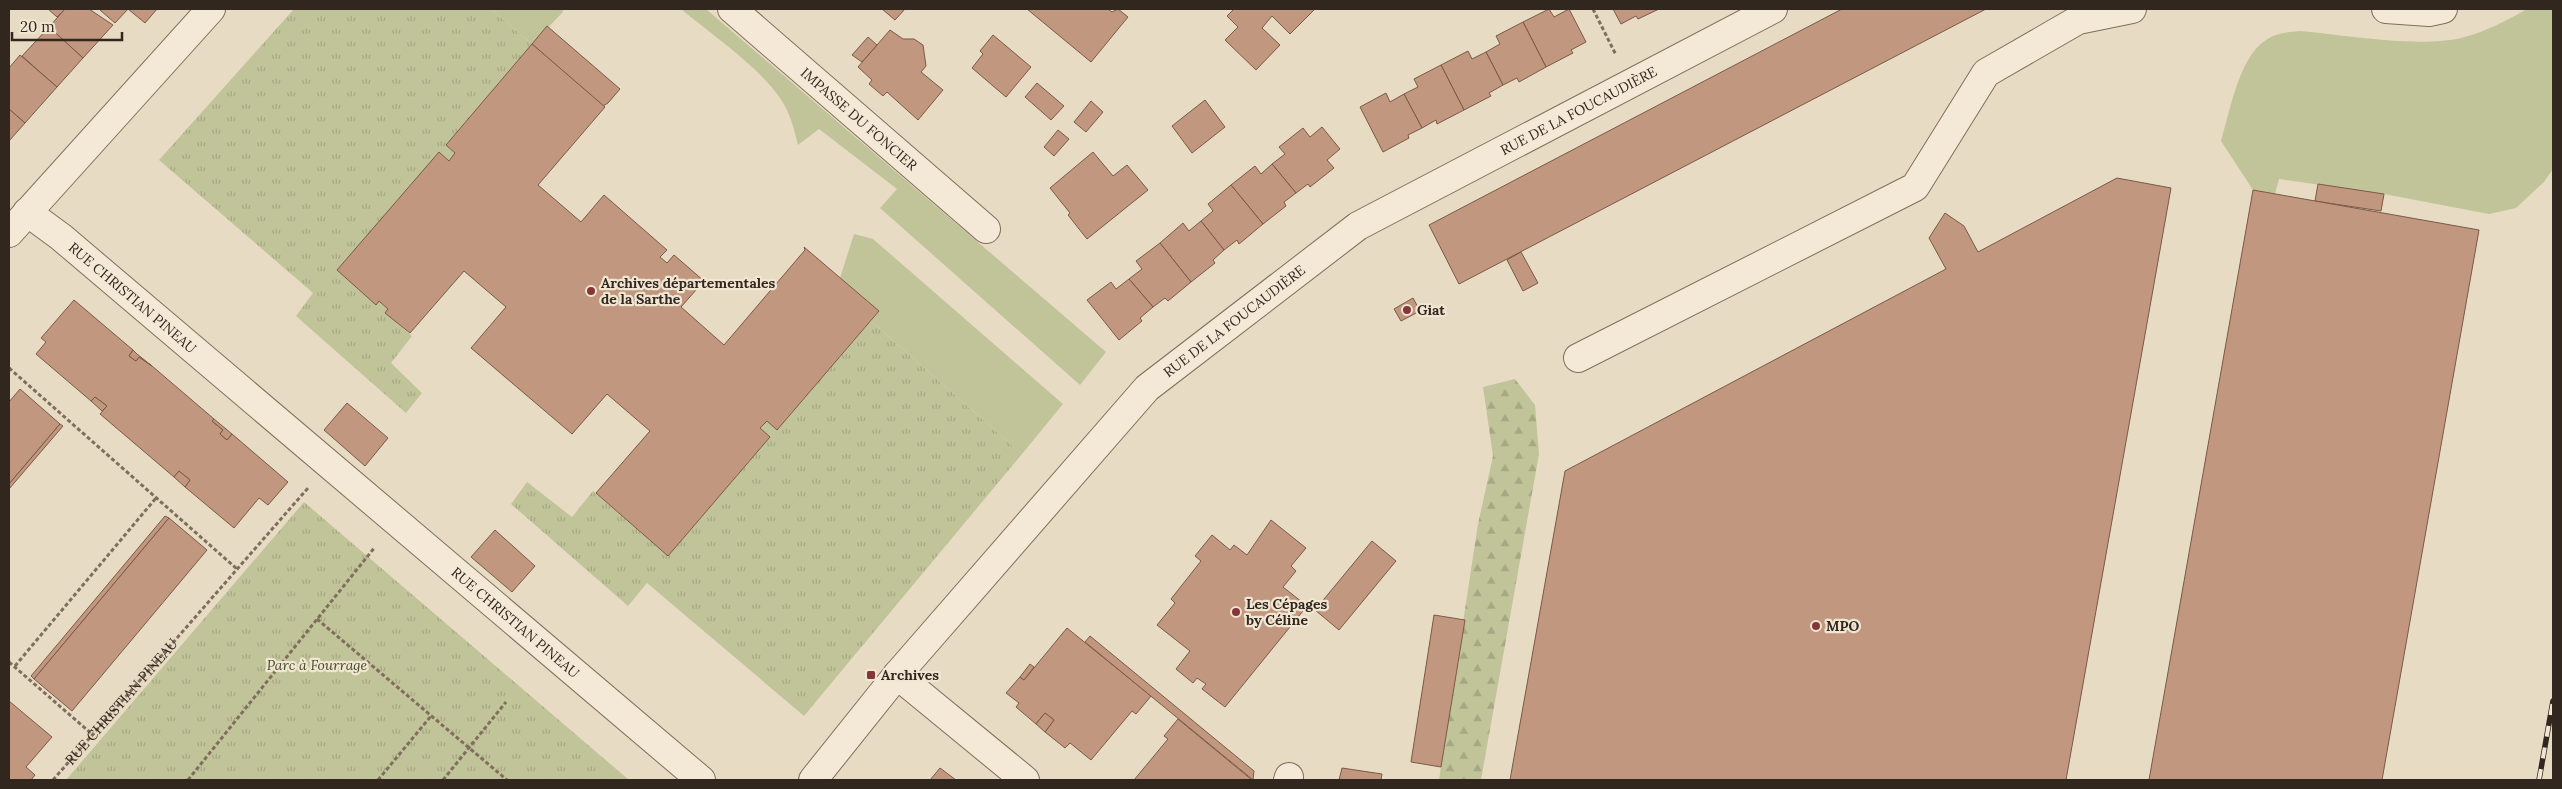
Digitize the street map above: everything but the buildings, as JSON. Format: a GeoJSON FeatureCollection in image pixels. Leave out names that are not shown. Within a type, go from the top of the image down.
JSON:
{"type":"FeatureCollection","features":[{"type":"Feature","properties":{"kind":"street"},"geometry":{"type":"LineString","coordinates":[[9,233],[211,9]]}},
{"type":"Feature","properties":{"kind":"street","name":"IMPASSE DU FONCIER"},"geometry":{"type":"LineString","coordinates":[[732,9],[986,229]]}},
{"type":"Feature","properties":{"kind":"street","name":"RUE DE LA FOUCAUDIÈRE"},"geometry":{"type":"LineString","coordinates":[[813,780],[897,675],[1147,388],[1358,226],[1774,9]]}},
{"type":"Feature","properties":{"kind":"street"},"geometry":{"type":"LineString","coordinates":[[1578,358],[1915,187],[1986,73],[2078,20],[2132,9]]}},
{"type":"Feature","properties":{"kind":"street"},"geometry":{"type":"LineString","coordinates":[[2386,9],[2429,12],[2443,9]]}},
{"type":"Feature","properties":{"kind":"street","name":"RUE CHRISTIAN PINEAU"},"geometry":{"type":"LineString","coordinates":[[27,212],[61,237],[701,780]]}},
{"type":"Feature","properties":{"kind":"street"},"geometry":{"type":"LineString","coordinates":[[897,675],[1024,780]]}},
{"type":"Feature","properties":{"kind":"path"},"geometry":{"type":"LineString","coordinates":[[1593,9],[1631,83]]}},
{"type":"Feature","properties":{"kind":"path"},"geometry":{"type":"LineString","coordinates":[[9,368],[237,570]]}},
{"type":"Feature","properties":{"kind":"path","name":"RUE CHRISTIAN PINEAU"},"geometry":{"type":"LineString","coordinates":[[54,780],[328,465]]}},
{"type":"Feature","properties":{"kind":"path"},"geometry":{"type":"LineString","coordinates":[[15,666],[156,498]]}},
{"type":"Feature","properties":{"kind":"path"},"geometry":{"type":"LineString","coordinates":[[188,780],[396,522]]}},
{"type":"Feature","properties":{"kind":"path"},"geometry":{"type":"LineString","coordinates":[[317,619],[507,780]]}},
{"type":"Feature","properties":{"kind":"path"},"geometry":{"type":"LineString","coordinates":[[9,662],[93,735]]}},
{"type":"Feature","properties":{"kind":"path"},"geometry":{"type":"LineString","coordinates":[[443,780],[506,702]]}},
{"type":"Feature","properties":{"kind":"path"},"geometry":{"type":"LineString","coordinates":[[378,780],[431,716]]}},
{"type":"Feature","properties":{"kind":"green space"},"geometry":{"type":"Polygon","coordinates":[[[294,9],[491,9],[532,44],[446,145],[455,153],[449,161],[439,153],[337,270],[376,304],[379,301],[388,309],[386,313],[412,336],[391,363],[422,393],[406,413],[296,316],[313,293],[159,160],[294,9]]]}},
{"type":"Feature","properties":{"kind":"green space"},"geometry":{"type":"Polygon","coordinates":[[[491,9],[562,9],[563,12],[532,44],[491,9]]]}},
{"type":"Feature","properties":{"kind":"green space"},"geometry":{"type":"Polygon","coordinates":[[[681,9],[706,9],[1106,352],[1080,385],[880,208],[897,189],[819,129],[798,145],[786,109],[771,86],[734,51],[681,9]]]}},
{"type":"Feature","properties":{"kind":"green space"},"geometry":{"type":"Polygon","coordinates":[[[2527,9],[2553,9],[2553,169],[2544,182],[2516,208],[2489,214],[2384,194],[2279,179],[2275,194],[2253,190],[2221,141],[2242,72],[2257,48],[2274,36],[2300,31],[2359,38],[2424,42],[2444,41],[2478,33],[2527,9]]]}},
{"type":"Feature","properties":{"kind":"green space"},"geometry":{"type":"Polygon","coordinates":[[[854,234],[873,239],[1063,404],[1022,454],[871,321],[879,311],[840,278],[854,234]]]}},
{"type":"Feature","properties":{"kind":"green space"},"geometry":{"type":"Polygon","coordinates":[[[871,321],[1022,454],[804,716],[647,583],[628,606],[511,504],[527,482],[572,517],[593,491],[668,556],[770,437],[760,428],[767,421],[777,430],[871,321]]]}},
{"type":"Feature","properties":{"kind":"green space"},"geometry":{"type":"Polygon","coordinates":[[[1515,379],[1535,405],[1539,454],[1481,780],[1439,780],[1478,524],[1493,456],[1483,387],[1515,379]]]}},
{"type":"Feature","properties":{"kind":"green space","name":"Parc à Fourrage"},"geometry":{"type":"Polygon","coordinates":[[[304,502],[629,780],[66,780],[304,502]]]}},
{"type":"Feature","properties":{"kind":"railway"},"geometry":{"type":"LineString","coordinates":[[2539,780],[2553,701]]}},
{"type":"Feature","properties":{"kind":"place","name":"Archives départementales de la Sarthe"},"geometry":{"type":"Point","coordinates":[591,291]}},
{"type":"Feature","properties":{"kind":"place","name":"Giat"},"geometry":{"type":"Point","coordinates":[1407,310]}},
{"type":"Feature","properties":{"kind":"place","name":"Les Cépages by Céline"},"geometry":{"type":"Point","coordinates":[1236,612]}},
{"type":"Feature","properties":{"kind":"place","name":"MPO"},"geometry":{"type":"Point","coordinates":[1816,626]}},
{"type":"Feature","properties":{"kind":"place","name":"Archives"},"geometry":{"type":"Point","coordinates":[871,675]}}]}
